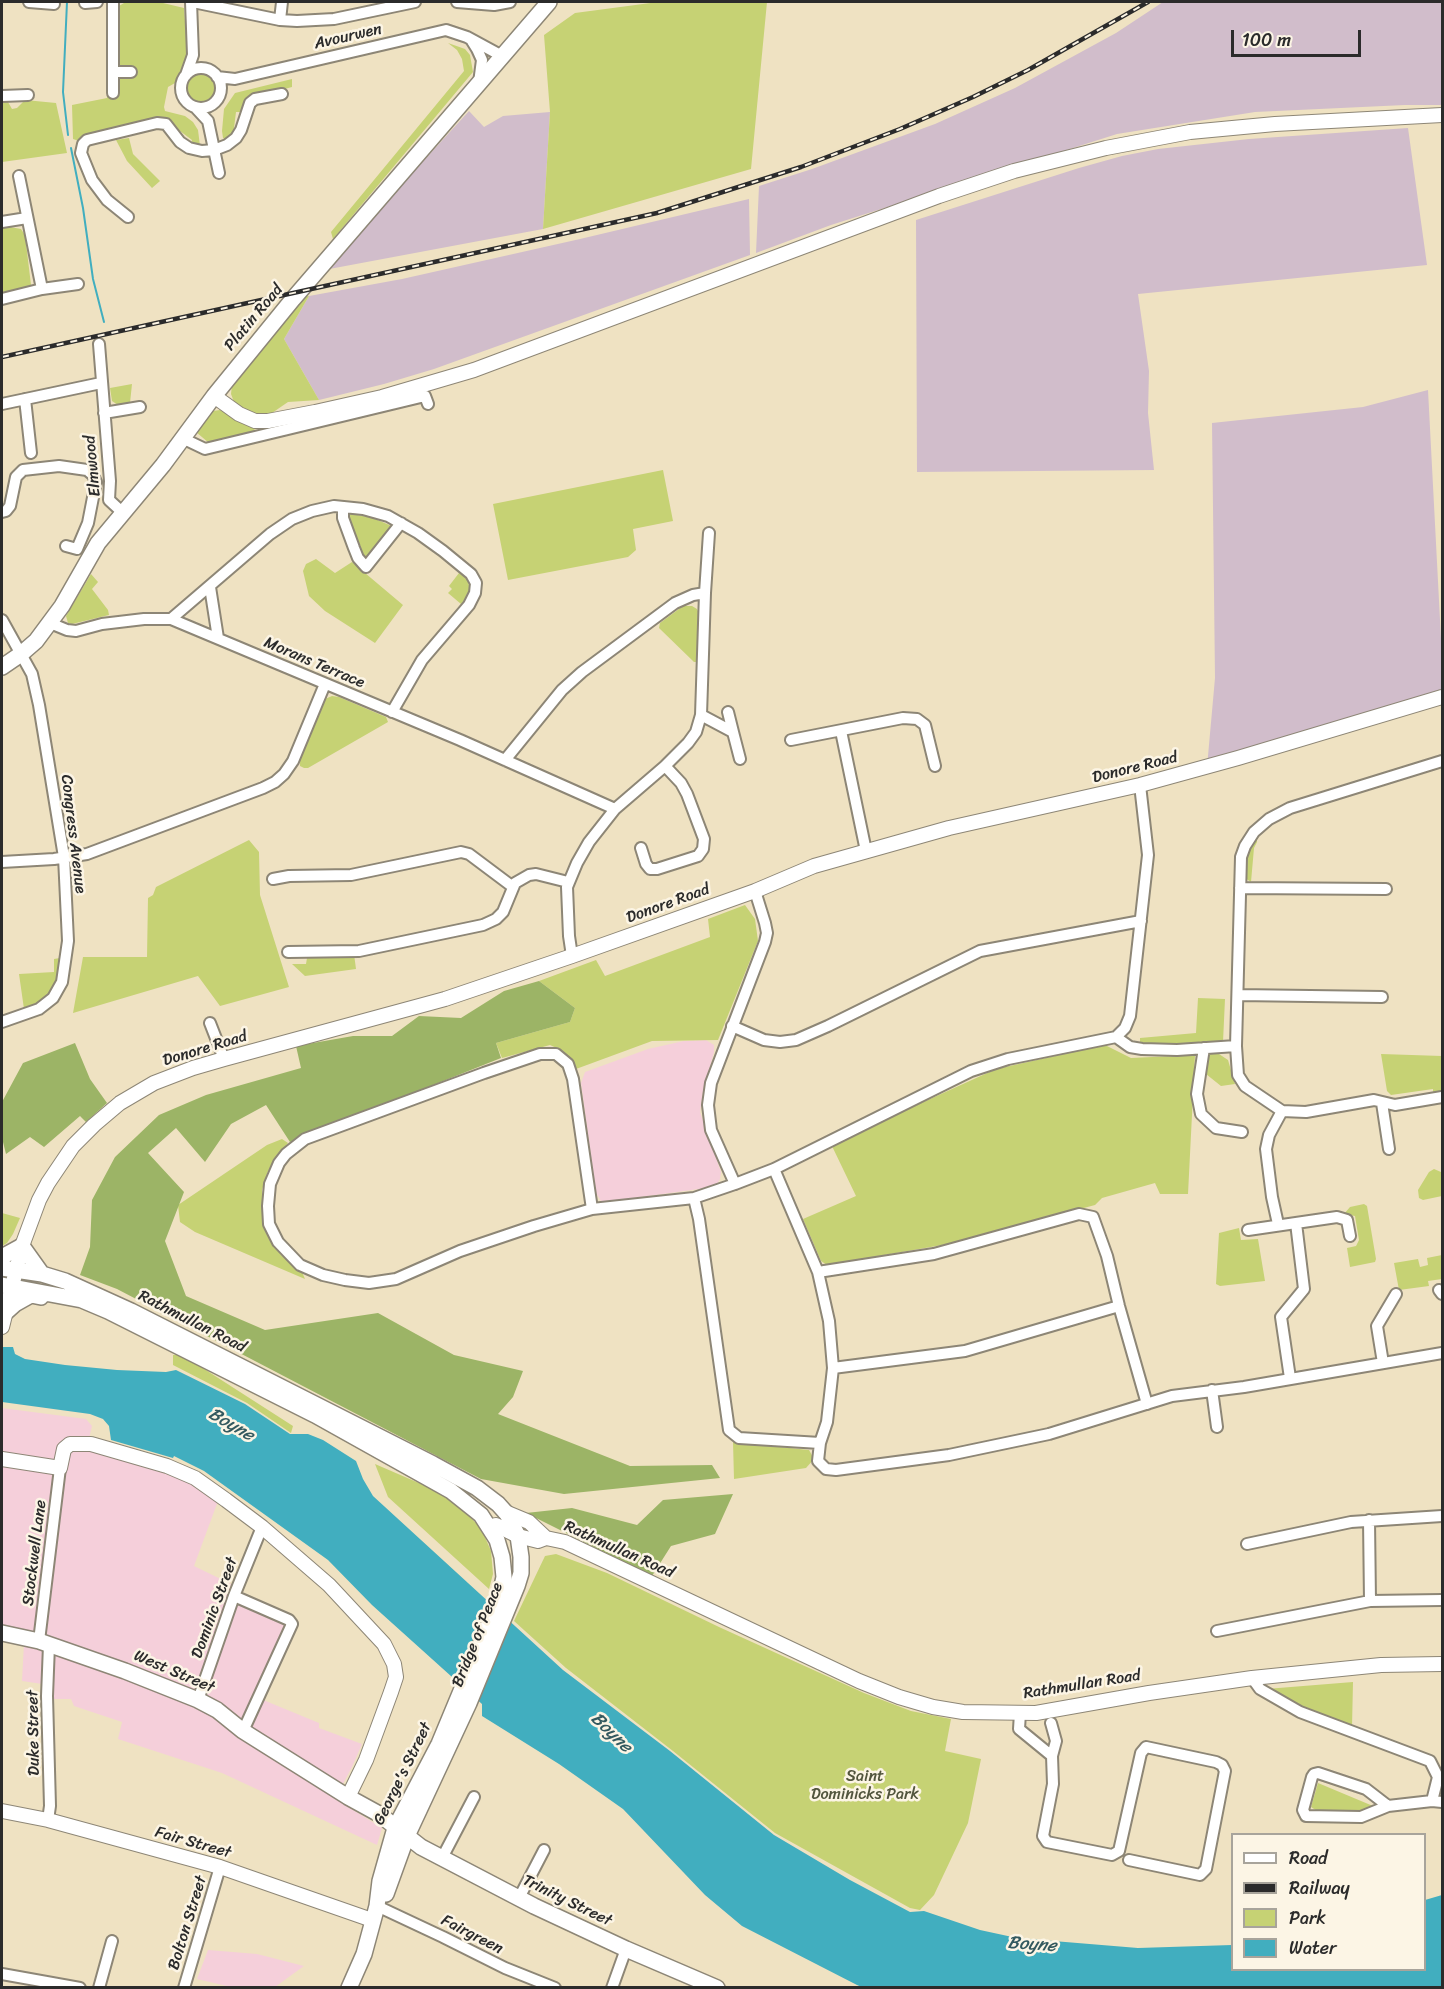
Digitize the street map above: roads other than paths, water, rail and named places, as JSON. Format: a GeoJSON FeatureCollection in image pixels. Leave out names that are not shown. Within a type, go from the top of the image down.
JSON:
{"type":"FeatureCollection","features":[{"type":"Feature","properties":{"kind":"main road","name":"Platin Road"},"geometry":{"type":"LineString","coordinates":[[2,667],[36,641],[62,606],[90,554],[122,512],[163,465],[214,396],[293,299],[549,2]]}},
{"type":"Feature","properties":{"kind":"main road"},"geometry":{"type":"LineString","coordinates":[[2,1257],[22,1246],[42,1274]]}},
{"type":"Feature","properties":{"kind":"main road","name":"Rathmullan Road"},"geometry":{"type":"LineString","coordinates":[[8,1269],[42,1274],[86,1290],[131,1311],[433,1464],[477,1488],[505,1512]]}},
{"type":"Feature","properties":{"kind":"main road","name":"Rathmullan Road"},"geometry":{"type":"LineString","coordinates":[[7,1285],[82,1300],[108,1311],[315,1415],[427,1476],[451,1491],[481,1515],[490,1527]]}},
{"type":"Feature","properties":{"kind":"main road"},"geometry":{"type":"LineString","coordinates":[[3,1320],[15,1304],[31,1295],[69,1303],[82,1300]]}},
{"type":"Feature","properties":{"kind":"main road","name":"Bridge of Peace"},"geometry":{"type":"LineString","coordinates":[[465,1698],[504,1604],[521,1573],[518,1536],[505,1512]]}},
{"type":"Feature","properties":{"kind":"main road","name":"Bridge of Peace"},"geometry":{"type":"LineString","coordinates":[[490,1527],[502,1557],[504,1604]]}},
{"type":"Feature","properties":{"kind":"main road","name":"West Street"},"geometry":{"type":"LineString","coordinates":[[2,1633],[44,1643],[125,1671],[198,1700],[217,1710],[243,1731],[379,1814],[401,1832]]}},
{"type":"Feature","properties":{"kind":"main road","name":"George's Street"},"geometry":{"type":"LineString","coordinates":[[349,1988],[364,1954],[375,1913],[380,1881],[439,1744],[465,1698]]}},
{"type":"Feature","properties":{"kind":"main road","name":"Trinity Street"},"geometry":{"type":"LineString","coordinates":[[401,1832],[421,1847],[519,1898],[626,1949],[717,1988]]}},
{"type":"Feature","properties":{"kind":"street"},"geometry":{"type":"LineString","coordinates":[[28,2],[54,4]]}},
{"type":"Feature","properties":{"kind":"street"},"geometry":{"type":"LineString","coordinates":[[85,3],[97,2]]}},
{"type":"Feature","properties":{"kind":"street"},"geometry":{"type":"LineString","coordinates":[[113,2],[113,93]]}},
{"type":"Feature","properties":{"kind":"street"},"geometry":{"type":"LineString","coordinates":[[219,173],[208,122],[183,96],[181,85],[193,56],[192,2],[280,20],[297,21],[334,19],[415,2]]}},
{"type":"Feature","properties":{"kind":"street"},"geometry":{"type":"LineString","coordinates":[[280,20],[282,2]]}},
{"type":"Feature","properties":{"kind":"street"},"geometry":{"type":"LineString","coordinates":[[457,2],[494,4],[510,2]]}},
{"type":"Feature","properties":{"kind":"street","name":"Avourwen"},"geometry":{"type":"LineString","coordinates":[[193,56],[203,69],[217,76],[235,79],[440,31],[453,31],[502,56]]}},
{"type":"Feature","properties":{"kind":"street"},"geometry":{"type":"LineString","coordinates":[[467,37],[477,49],[482,60],[478,84]]}},
{"type":"Feature","properties":{"kind":"street"},"geometry":{"type":"LineString","coordinates":[[186,75],[194,70],[203,69]]}},
{"type":"Feature","properties":{"kind":"street"},"geometry":{"type":"LineString","coordinates":[[113,72],[131,72]]}},
{"type":"Feature","properties":{"kind":"street"},"geometry":{"type":"LineString","coordinates":[[217,76],[220,91]]}},
{"type":"Feature","properties":{"kind":"street","name":"Avourwen"},"geometry":{"type":"LineString","coordinates":[[208,122],[220,91],[235,79]]}},
{"type":"Feature","properties":{"kind":"street"},"geometry":{"type":"LineString","coordinates":[[128,217],[107,200],[92,180],[81,153],[83,144],[87,140],[157,123],[166,124],[180,142],[189,147],[202,151],[214,150],[227,145],[236,138],[250,103],[255,99],[282,94]]}},
{"type":"Feature","properties":{"kind":"street"},"geometry":{"type":"LineString","coordinates":[[2,96],[15,99],[28,95]]}},
{"type":"Feature","properties":{"kind":"street"},"geometry":{"type":"LineString","coordinates":[[195,107],[205,107],[214,103]]}},
{"type":"Feature","properties":{"kind":"street"},"geometry":{"type":"LineString","coordinates":[[182,438],[205,449],[474,370],[930,199],[1014,171],[1063,158],[1127,143],[1190,132],[1275,124],[1443,115]]}},
{"type":"Feature","properties":{"kind":"street"},"geometry":{"type":"LineString","coordinates":[[19,176],[42,289]]}},
{"type":"Feature","properties":{"kind":"street"},"geometry":{"type":"LineString","coordinates":[[2,222],[27,218]]}},
{"type":"Feature","properties":{"kind":"street"},"geometry":{"type":"LineString","coordinates":[[2,298],[78,284]]}},
{"type":"Feature","properties":{"kind":"street","name":"Elmwood"},"geometry":{"type":"LineString","coordinates":[[99,344],[110,481],[109,500],[122,512]]}},
{"type":"Feature","properties":{"kind":"street"},"geometry":{"type":"LineString","coordinates":[[2,404],[101,383]]}},
{"type":"Feature","properties":{"kind":"street"},"geometry":{"type":"LineString","coordinates":[[214,396],[239,414],[255,421],[316,417],[425,396],[428,404]]}},
{"type":"Feature","properties":{"kind":"street"},"geometry":{"type":"LineString","coordinates":[[25,399],[31,453]]}},
{"type":"Feature","properties":{"kind":"street","name":"Elmwood"},"geometry":{"type":"LineString","coordinates":[[104,413],[140,407]]}},
{"type":"Feature","properties":{"kind":"street"},"geometry":{"type":"LineString","coordinates":[[2,512],[10,506],[16,477],[23,470],[59,466],[87,470],[96,482],[88,523],[77,549],[66,546]]}},
{"type":"Feature","properties":{"kind":"street"},"geometry":{"type":"LineString","coordinates":[[171,619],[270,534],[292,519],[334,506],[363,509],[388,516],[443,550],[471,574],[476,583],[475,593],[469,605],[422,660],[392,712]]}},
{"type":"Feature","properties":{"kind":"street"},"geometry":{"type":"LineString","coordinates":[[343,507],[343,518],[354,548],[358,558],[366,567],[401,523]]}},
{"type":"Feature","properties":{"kind":"street"},"geometry":{"type":"LineString","coordinates":[[572,956],[569,936],[568,882],[589,842],[615,809],[665,766],[696,732],[701,715],[709,533]]}},
{"type":"Feature","properties":{"kind":"street"},"geometry":{"type":"LineString","coordinates":[[210,587],[218,638]]}},
{"type":"Feature","properties":{"kind":"street"},"geometry":{"type":"LineString","coordinates":[[505,760],[562,690],[582,672],[675,603],[693,595],[705,593]]}},
{"type":"Feature","properties":{"kind":"street","name":"Morans Terrace"},"geometry":{"type":"LineString","coordinates":[[50,623],[66,630],[76,631],[102,624],[144,619],[171,619],[615,809]]}},
{"type":"Feature","properties":{"kind":"street","name":"Congress Avenue"},"geometry":{"type":"LineString","coordinates":[[2,620],[32,674],[39,705],[64,857],[68,941],[59,990],[48,1003],[2,1022]]}},
{"type":"Feature","properties":{"kind":"street"},"geometry":{"type":"LineString","coordinates":[[2,862],[87,854],[263,789],[284,774],[293,761],[325,684]]}},
{"type":"Feature","properties":{"kind":"street","name":"Donore Road"},"geometry":{"type":"LineString","coordinates":[[3,1320],[8,1269],[22,1246],[39,1200],[48,1184],[74,1146],[106,1114],[154,1083],[224,1059],[445,999],[755,891],[814,866],[866,850],[1033,808],[1140,785],[1443,697]]}},
{"type":"Feature","properties":{"kind":"street"},"geometry":{"type":"LineString","coordinates":[[728,712],[740,759]]}},
{"type":"Feature","properties":{"kind":"street"},"geometry":{"type":"LineString","coordinates":[[701,715],[733,732]]}},
{"type":"Feature","properties":{"kind":"street"},"geometry":{"type":"LineString","coordinates":[[791,740],[903,718],[917,718],[925,725],[935,766]]}},
{"type":"Feature","properties":{"kind":"street"},"geometry":{"type":"LineString","coordinates":[[841,731],[866,850]]}},
{"type":"Feature","properties":{"kind":"street"},"geometry":{"type":"LineString","coordinates":[[1443,761],[1290,808],[1269,819],[1254,832],[1241,857],[1236,1046],[1238,1076],[1245,1086],[1282,1111],[1306,1112],[1374,1100],[1395,1105],[1443,1097]]}},
{"type":"Feature","properties":{"kind":"street"},"geometry":{"type":"LineString","coordinates":[[641,849],[650,869],[657,869],[698,856],[704,849],[704,839],[687,794],[681,783],[665,766]]}},
{"type":"Feature","properties":{"kind":"street"},"geometry":{"type":"LineString","coordinates":[[592,1209],[573,1079],[568,1064],[556,1054],[540,1054],[305,1139],[286,1154],[279,1163],[270,1184],[268,1206],[269,1224],[278,1242],[300,1265],[323,1275],[369,1283],[396,1279],[471,1247],[592,1209],[694,1198],[774,1169],[971,1071],[1008,1059],[1116,1036],[1125,1028],[1130,1016],[1142,921],[1148,855],[1140,785]]}},
{"type":"Feature","properties":{"kind":"street"},"geometry":{"type":"LineString","coordinates":[[273,879],[289,876],[351,875],[461,852],[469,854],[513,887]]}},
{"type":"Feature","properties":{"kind":"street"},"geometry":{"type":"LineString","coordinates":[[288,952],[358,951],[483,926],[503,912],[513,887],[522,879],[536,874],[568,882]]}},
{"type":"Feature","properties":{"kind":"street"},"geometry":{"type":"LineString","coordinates":[[1240,888],[1386,889]]}},
{"type":"Feature","properties":{"kind":"street"},"geometry":{"type":"LineString","coordinates":[[735,1184],[711,1130],[708,1105],[711,1083],[767,933],[755,891]]}},
{"type":"Feature","properties":{"kind":"street"},"geometry":{"type":"LineString","coordinates":[[732,1026],[765,1040],[780,1042],[796,1040],[980,951],[1142,921]]}},
{"type":"Feature","properties":{"kind":"street"},"geometry":{"type":"LineString","coordinates":[[1238,994],[1382,998]]}},
{"type":"Feature","properties":{"kind":"street"},"geometry":{"type":"LineString","coordinates":[[210,1023],[224,1059]]}},
{"type":"Feature","properties":{"kind":"street"},"geometry":{"type":"LineString","coordinates":[[1116,1036],[1130,1047],[1142,1049],[1236,1046]]}},
{"type":"Feature","properties":{"kind":"street"},"geometry":{"type":"LineString","coordinates":[[1204,1048],[1197,1094],[1201,1114],[1216,1128],[1242,1131]]}},
{"type":"Feature","properties":{"kind":"street"},"geometry":{"type":"LineString","coordinates":[[1382,1103],[1389,1149]]}},
{"type":"Feature","properties":{"kind":"street"},"geometry":{"type":"LineString","coordinates":[[1278,1224],[1266,1149],[1269,1135],[1282,1111]]}},
{"type":"Feature","properties":{"kind":"street"},"geometry":{"type":"LineString","coordinates":[[774,1169],[818,1272],[829,1321],[833,1368],[827,1422],[820,1443],[818,1461],[826,1469],[836,1470],[949,1455],[1049,1434],[1172,1396],[1244,1387],[1443,1353]]}},
{"type":"Feature","properties":{"kind":"street"},"geometry":{"type":"LineString","coordinates":[[694,1198],[699,1219],[729,1430],[739,1438],[820,1443]]}},
{"type":"Feature","properties":{"kind":"street"},"geometry":{"type":"LineString","coordinates":[[818,1272],[934,1254],[1079,1214],[1093,1216],[1107,1257],[1147,1404]]}},
{"type":"Feature","properties":{"kind":"street"},"geometry":{"type":"LineString","coordinates":[[1248,1230],[1337,1217],[1347,1220],[1350,1236]]}},
{"type":"Feature","properties":{"kind":"street"},"geometry":{"type":"LineString","coordinates":[[1290,1378],[1281,1317],[1304,1289],[1296,1222]]}},
{"type":"Feature","properties":{"kind":"street"},"geometry":{"type":"LineString","coordinates":[[1383,1363],[1377,1326],[1396,1294]]}},
{"type":"Feature","properties":{"kind":"street"},"geometry":{"type":"LineString","coordinates":[[833,1368],[965,1351],[1119,1306]]}},
{"type":"Feature","properties":{"kind":"street"},"geometry":{"type":"LineString","coordinates":[[1212,1390],[1217,1427]]}},
{"type":"Feature","properties":{"kind":"street"},"geometry":{"type":"LineString","coordinates":[[2,1459],[60,1468],[64,1449],[70,1444],[91,1444],[167,1466],[195,1478],[262,1527],[329,1585],[390,1653],[396,1677],[366,1760],[348,1797]]}},
{"type":"Feature","properties":{"kind":"street","name":"Stockwell Lane"},"geometry":{"type":"LineString","coordinates":[[44,1643],[60,1468]]}},
{"type":"Feature","properties":{"kind":"street","name":"Rathmullan Road"},"geometry":{"type":"LineString","coordinates":[[505,1512],[529,1522],[546,1538],[565,1542],[796,1652],[899,1697],[933,1707],[963,1712],[1036,1713],[1252,1678],[1381,1665],[1443,1664]]}},
{"type":"Feature","properties":{"kind":"street"},"geometry":{"type":"LineString","coordinates":[[1247,1544],[1369,1520],[1443,1516]]}},
{"type":"Feature","properties":{"kind":"street"},"geometry":{"type":"LineString","coordinates":[[1369,1520],[1370,1601]]}},
{"type":"Feature","properties":{"kind":"street","name":"Rathmullan Road"},"geometry":{"type":"LineString","coordinates":[[490,1527],[496,1525],[518,1536],[538,1541],[546,1538]]}},
{"type":"Feature","properties":{"kind":"street","name":"Dominic Street"},"geometry":{"type":"LineString","coordinates":[[198,1700],[234,1596],[262,1527]]}},
{"type":"Feature","properties":{"kind":"street"},"geometry":{"type":"LineString","coordinates":[[502,1557],[525,1528],[534,1527]]}},
{"type":"Feature","properties":{"kind":"street","name":"Rathmullan Road"},"geometry":{"type":"LineString","coordinates":[[521,1557],[546,1538]]}},
{"type":"Feature","properties":{"kind":"street"},"geometry":{"type":"LineString","coordinates":[[234,1596],[288,1620],[292,1624],[243,1731]]}},
{"type":"Feature","properties":{"kind":"street"},"geometry":{"type":"LineString","coordinates":[[1217,1631],[1370,1601],[1443,1600]]}},
{"type":"Feature","properties":{"kind":"street","name":"Duke Street"},"geometry":{"type":"LineString","coordinates":[[44,1643],[50,1806],[48,1820]]}},
{"type":"Feature","properties":{"kind":"street"},"geometry":{"type":"LineString","coordinates":[[1252,1678],[1260,1689],[1300,1712],[1430,1761],[1438,1777],[1438,1802],[1388,1806],[1361,1817],[1306,1816],[1303,1809],[1312,1777],[1318,1773],[1366,1789],[1388,1806]]}},
{"type":"Feature","properties":{"kind":"street"},"geometry":{"type":"LineString","coordinates":[[1020,1713],[1019,1729],[1052,1756]]}},
{"type":"Feature","properties":{"kind":"street"},"geometry":{"type":"LineString","coordinates":[[1051,1723],[1056,1742],[1052,1756],[1053,1784],[1043,1836],[1047,1842],[1112,1855],[1119,1851],[1141,1753],[1146,1747],[1216,1762],[1226,1771],[1206,1869],[1200,1875],[1129,1860]]}},
{"type":"Feature","properties":{"kind":"street"},"geometry":{"type":"LineString","coordinates":[[442,1858],[474,1797]]}},
{"type":"Feature","properties":{"kind":"street","name":"Fair Street"},"geometry":{"type":"LineString","coordinates":[[2,1811],[48,1820],[220,1867],[375,1913]]}},
{"type":"Feature","properties":{"kind":"street"},"geometry":{"type":"LineString","coordinates":[[519,1898],[544,1850]]}},
{"type":"Feature","properties":{"kind":"street","name":"Bolton Street"},"geometry":{"type":"LineString","coordinates":[[184,1988],[220,1867]]}},
{"type":"Feature","properties":{"kind":"street","name":"Fairgreen"},"geometry":{"type":"LineString","coordinates":[[375,1913],[555,1988]]}},
{"type":"Feature","properties":{"kind":"street"},"geometry":{"type":"LineString","coordinates":[[99,1988],[112,1941]]}},
{"type":"Feature","properties":{"kind":"street"},"geometry":{"type":"LineString","coordinates":[[612,1988],[626,1949]]}},
{"type":"Feature","properties":{"kind":"street"},"geometry":{"type":"LineString","coordinates":[[2,1974],[80,1988]]}},
{"type":"Feature","properties":{"kind":"water","name":"Boyne"},"geometry":{"type":"Polygon","coordinates":[[[2,1347],[13,1347],[15,1354],[25,1359],[65,1365],[117,1370],[166,1372],[176,1370],[245,1404],[290,1434],[308,1434],[323,1440],[356,1461],[373,1496],[563,1670],[670,1751],[774,1835],[910,1912],[924,1911],[980,1930],[1017,1938],[1138,1948],[1231,1945],[1231,1971],[1426,1971],[1426,1900],[1442,1895],[1442,1987],[864,1988],[742,1926],[705,1895],[623,1809],[559,1764],[482,1716],[482,1704],[372,1605],[328,1560],[204,1471],[174,1456],[173,1458],[111,1440],[109,1426],[103,1419],[90,1414],[2,1402],[2,1347]]]}},
{"type":"Feature","properties":{"kind":"waterway"},"geometry":{"type":"LineString","coordinates":[[67,2],[63,92],[68,135]]}},
{"type":"Feature","properties":{"kind":"waterway"},"geometry":{"type":"LineString","coordinates":[[71,148],[83,208],[93,279],[104,322]]}},
{"type":"Feature","properties":{"kind":"railway"},"geometry":{"type":"LineString","coordinates":[[2,357],[657,213],[801,167],[900,129],[1028,70],[1148,2]]}},
{"type":"Feature","properties":{"kind":"park label","name":"Saint Dominicks Park"},"geometry":{"type":"Point","coordinates":[865,1786]}}]}
